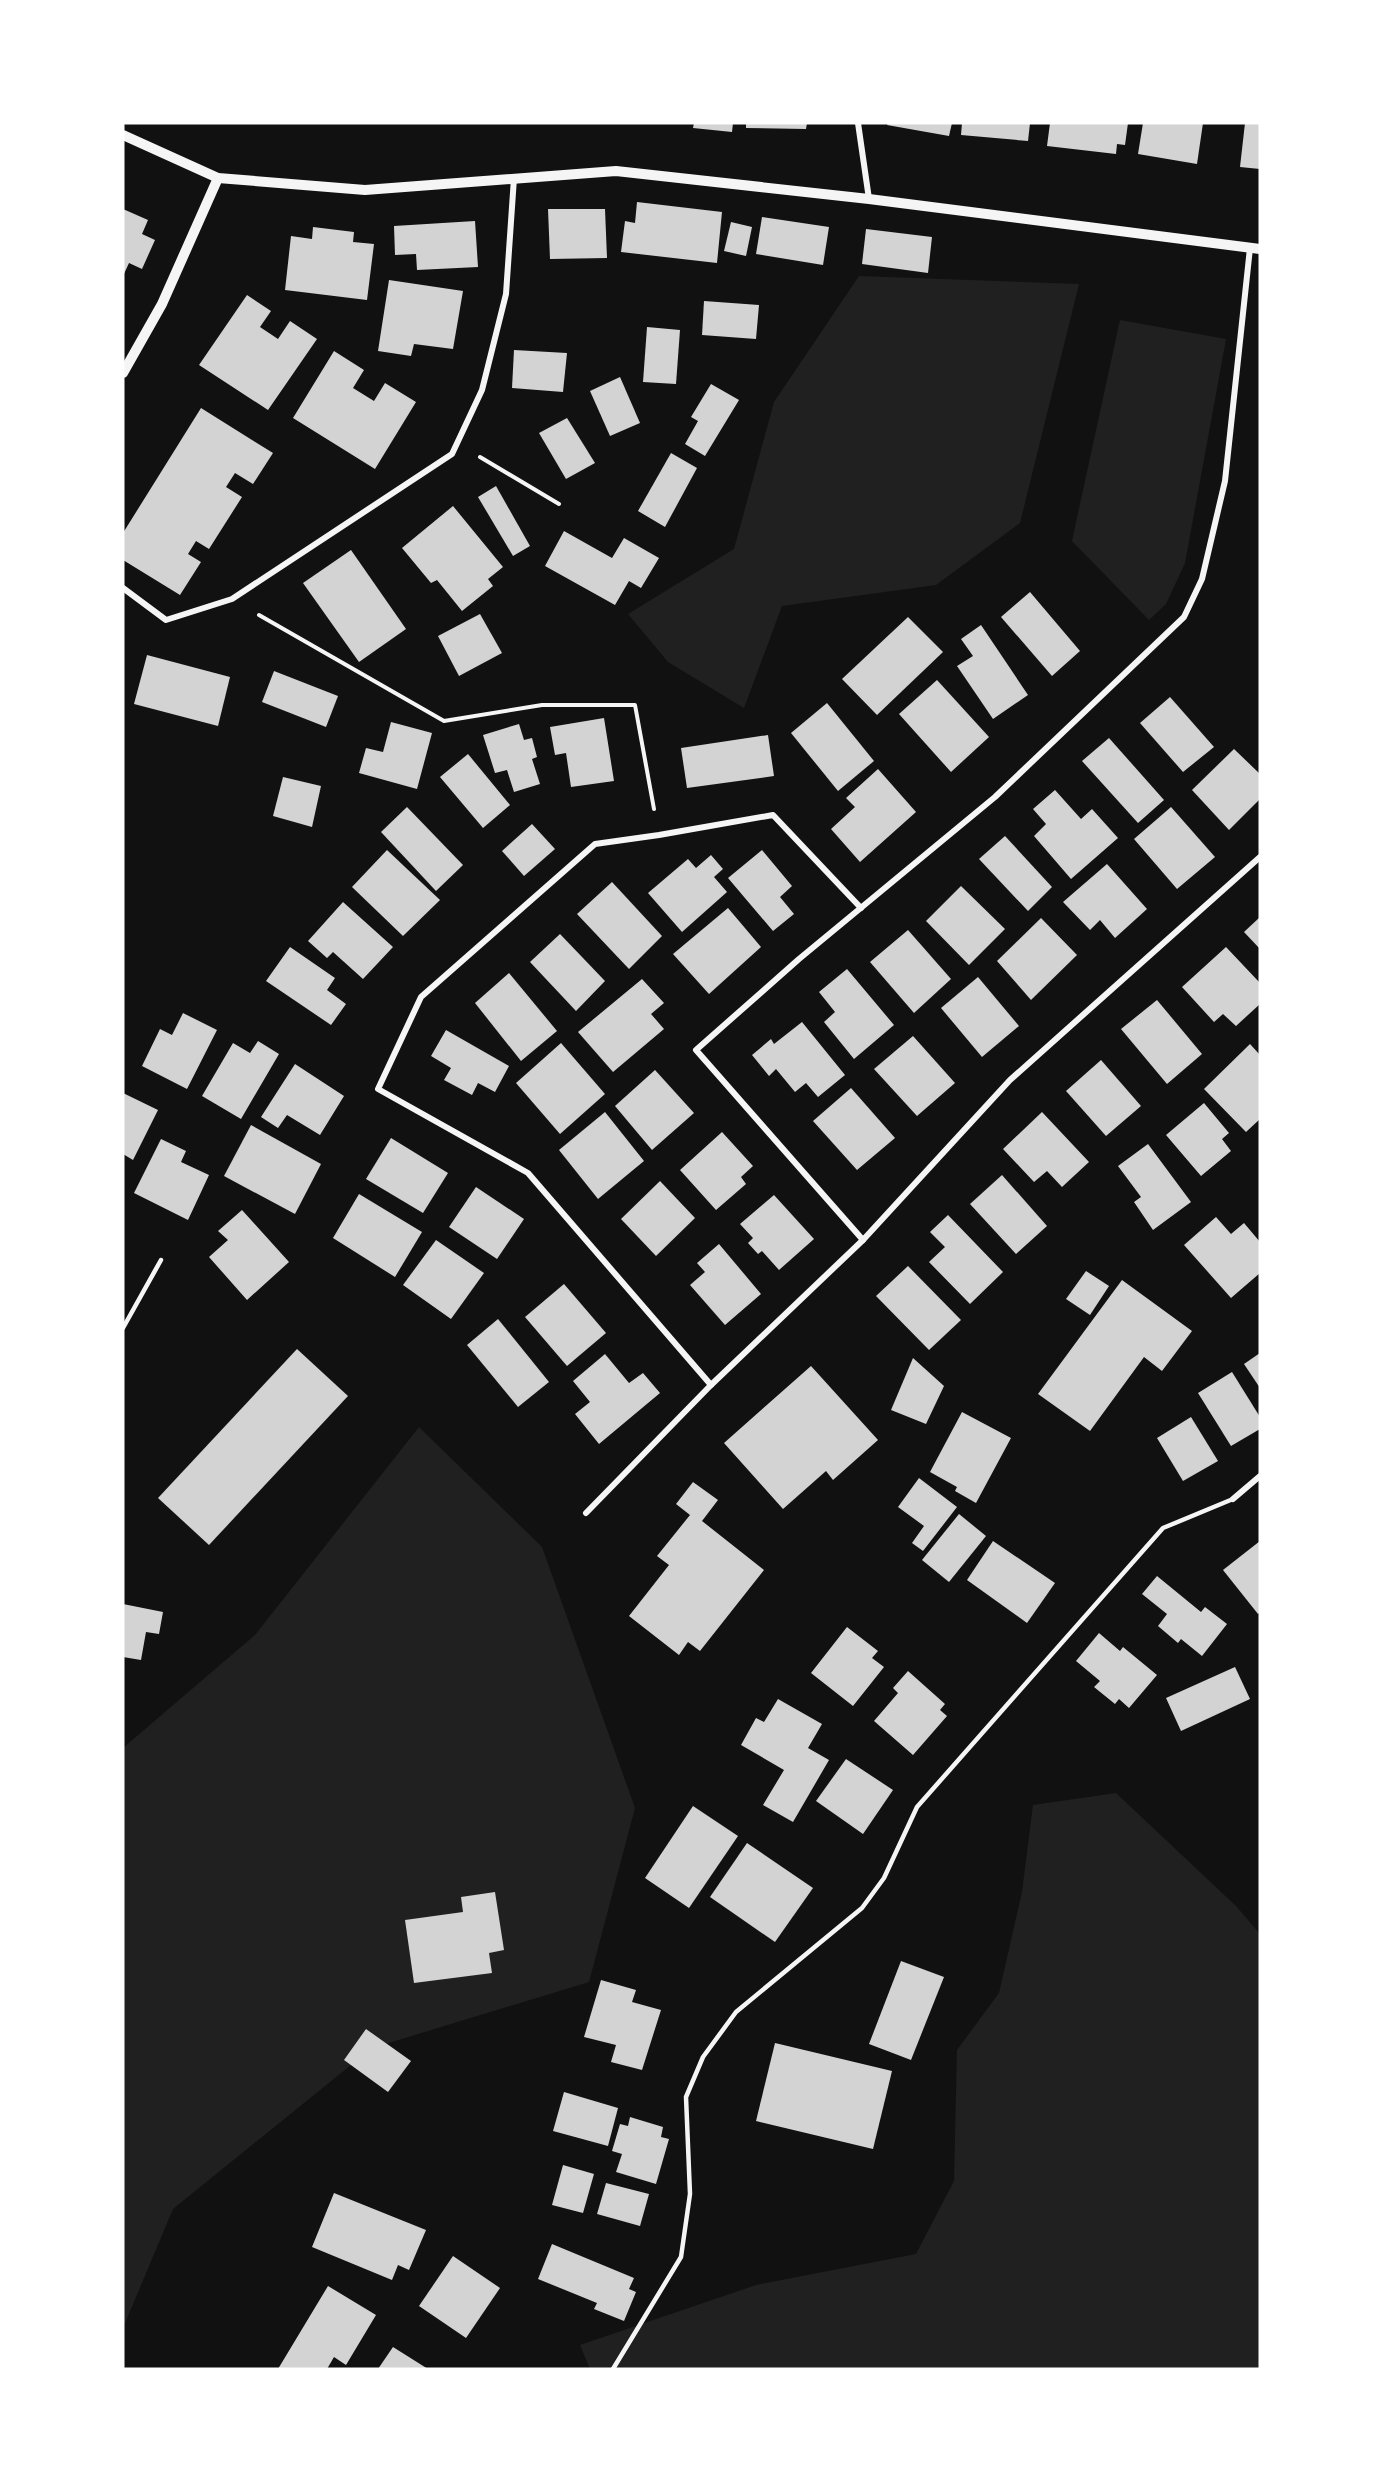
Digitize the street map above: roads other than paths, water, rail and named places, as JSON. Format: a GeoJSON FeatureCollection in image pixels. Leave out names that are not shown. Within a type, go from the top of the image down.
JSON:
{"type":"FeatureCollection","features":[{"type":"Feature","properties":{"kind":"street"},"geometry":{"type":"LineString","coordinates":[[858,123],[869,199]]}},
{"type":"Feature","properties":{"kind":"street"},"geometry":{"type":"LineString","coordinates":[[123,135],[218,178],[365,190],[616,171],[869,199],[1255,248],[1225,481],[1202,579],[1184,617],[995,797],[861,908],[696,1050],[862,1240]]}},
{"type":"Feature","properties":{"kind":"street"},"geometry":{"type":"LineString","coordinates":[[123,373],[162,304],[218,178]]}},
{"type":"Feature","properties":{"kind":"street"},"geometry":{"type":"LineString","coordinates":[[123,588],[166,620],[232,599],[452,454],[482,390],[506,294],[514,178]]}},
{"type":"Feature","properties":{"kind":"street"},"geometry":{"type":"LineString","coordinates":[[711,1385],[528,1173],[378,1089],[421,997],[595,844],[773,815],[861,908]]}},
{"type":"Feature","properties":{"kind":"street"},"geometry":{"type":"LineString","coordinates":[[586,1513],[711,1385],[862,1240],[1010,1080],[1260,858]]}},
{"type":"Feature","properties":{"kind":"street"},"geometry":{"type":"LineString","coordinates":[[1233,1499],[1260,1476]]}},
{"type":"Feature","properties":{"kind":"lane"},"geometry":{"type":"LineString","coordinates":[[123,1328],[161,1260]]}},
{"type":"Feature","properties":{"kind":"lane"},"geometry":{"type":"LineString","coordinates":[[613,2369],[681,2257],[690,2194],[686,2097],[703,2057],[736,2012],[862,1908],[884,1878],[917,1807],[1163,1528],[1233,1499]]}}]}
